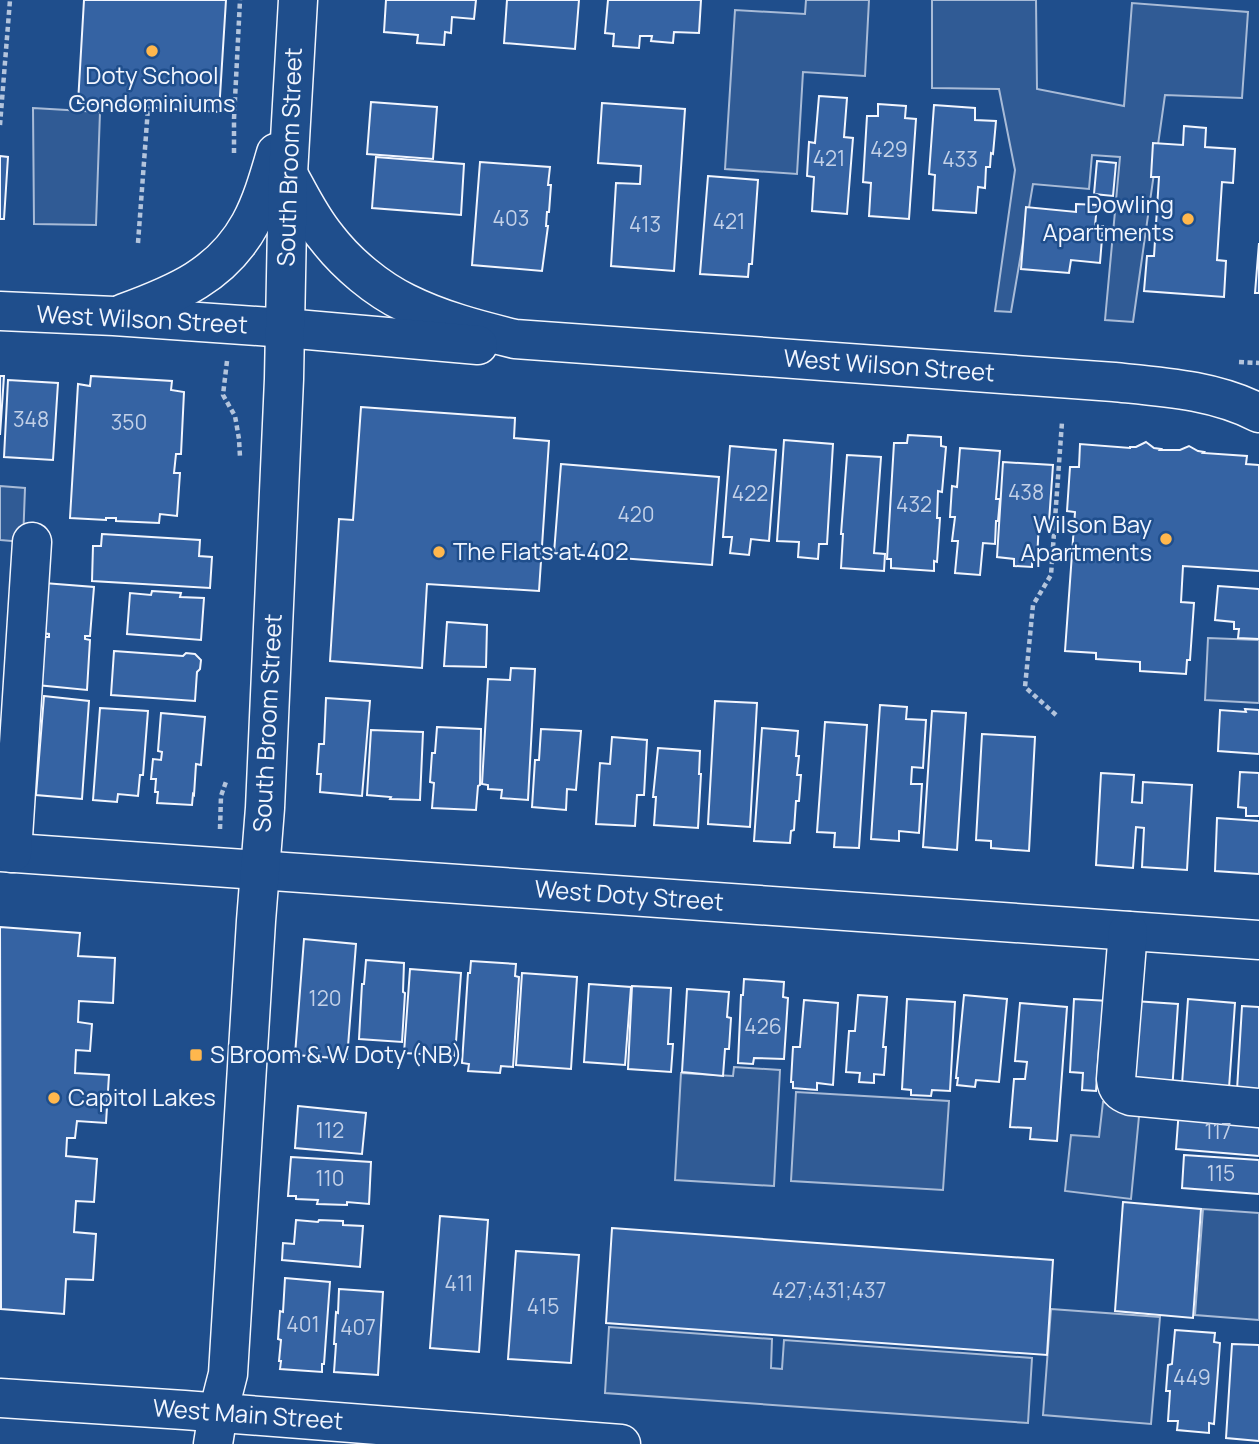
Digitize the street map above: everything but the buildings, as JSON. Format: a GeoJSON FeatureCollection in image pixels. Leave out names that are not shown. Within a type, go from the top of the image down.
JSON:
{"type":"FeatureCollection","features":[{"type":"Feature","properties":{"kind":"street","name":"South Broom Street"},"geometry":{"type":"LineString","coordinates":[[215,1429],[228,1374],[265,808],[284,379],[290,107],[298,0]]}},
{"type":"Feature","properties":{"kind":"street"},"geometry":{"type":"LineString","coordinates":[[114,316],[193,284],[209,272],[240,240],[263,195],[290,107]]}},
{"type":"Feature","properties":{"kind":"street"},"geometry":{"type":"LineString","coordinates":[[288,174],[326,237],[344,258],[375,283],[406,303],[473,328],[515,339]]}},
{"type":"Feature","properties":{"kind":"street","name":"West Wilson Street"},"geometry":{"type":"LineString","coordinates":[[0,311],[285,328],[480,345],[515,339],[1114,382],[1184,389],[1234,401],[1259,413]]}},
{"type":"Feature","properties":{"kind":"street"},"geometry":{"type":"LineString","coordinates":[[6,853],[32,542]]}},
{"type":"Feature","properties":{"kind":"street","name":"West Doty Street"},"geometry":{"type":"LineString","coordinates":[[6,853],[1259,940]]}},
{"type":"Feature","properties":{"kind":"street"},"geometry":{"type":"LineString","coordinates":[[1128,931],[1117,1087],[1123,1094],[1131,1096],[1259,1108]]}},
{"type":"Feature","properties":{"kind":"street","name":"West Main Street"},"geometry":{"type":"LineString","coordinates":[[0,1398],[215,1429],[621,1444]]}},
{"type":"Feature","properties":{"kind":"path"},"geometry":{"type":"LineString","coordinates":[[0,125],[10,0]]}},
{"type":"Feature","properties":{"kind":"path"},"geometry":{"type":"LineString","coordinates":[[231,165],[234,153],[240,0]]}},
{"type":"Feature","properties":{"kind":"path"},"geometry":{"type":"LineString","coordinates":[[138,243],[148,108]]}},
{"type":"Feature","properties":{"kind":"path"},"geometry":{"type":"LineString","coordinates":[[223,395],[227,358]]}},
{"type":"Feature","properties":{"kind":"path"},"geometry":{"type":"LineString","coordinates":[[1056,715],[1025,687],[1033,606],[1051,575],[1062,422]]}},
{"type":"Feature","properties":{"kind":"shaded area"},"geometry":{"type":"Polygon","coordinates":[[[806,0],[869,0],[865,76],[803,72],[797,174],[725,169],[735,10],[805,14],[806,0]]]}},
{"type":"Feature","properties":{"kind":"shaded area"},"geometry":{"type":"Polygon","coordinates":[[[932,0],[1036,0],[1037,89],[1124,106],[1132,3],[1248,12],[1242,98],[1165,95],[1133,322],[1105,320],[1120,157],[1092,155],[1089,189],[1033,184],[1011,312],[995,311],[1015,170],[999,89],[932,88],[932,0]]]}},
{"type":"Feature","properties":{"kind":"shaded area"},"geometry":{"type":"Polygon","coordinates":[[[33,108],[100,112],[96,225],[34,224],[33,108]]]}},
{"type":"Feature","properties":{"kind":"shaded area"},"geometry":{"type":"Polygon","coordinates":[[[0,486],[25,488],[23,542],[0,540],[0,486]]]}},
{"type":"Feature","properties":{"kind":"shaded area"},"geometry":{"type":"Polygon","coordinates":[[[1208,638],[1259,640],[1259,703],[1205,700],[1208,638]]]}},
{"type":"Feature","properties":{"kind":"shaded area"},"geometry":{"type":"Polygon","coordinates":[[[734,1067],[780,1070],[774,1186],[675,1180],[681,1073],[733,1076],[734,1067]]]}},
{"type":"Feature","properties":{"kind":"shaded area"},"geometry":{"type":"Polygon","coordinates":[[[796,1092],[949,1101],[943,1190],[791,1181],[796,1092]]]}},
{"type":"Feature","properties":{"kind":"shaded area"},"geometry":{"type":"Polygon","coordinates":[[[1103,1102],[1140,1106],[1131,1199],[1065,1191],[1071,1135],[1099,1137],[1103,1102]]]}},
{"type":"Feature","properties":{"kind":"shaded area"},"geometry":{"type":"Polygon","coordinates":[[[1203,1209],[1259,1213],[1259,1320],[1195,1315],[1203,1209]]]}},
{"type":"Feature","properties":{"kind":"shaded area"},"geometry":{"type":"Polygon","coordinates":[[[1051,1309],[1160,1317],[1151,1424],[1043,1415],[1051,1309]]]}},
{"type":"Feature","properties":{"kind":"shaded area"},"geometry":{"type":"Polygon","coordinates":[[[609,1327],[772,1339],[771,1368],[782,1369],[784,1340],[1032,1358],[1028,1423],[605,1393],[609,1327]]]}},
{"type":"Feature","properties":{"kind":"place","name":"Doty School Condominiums"},"geometry":{"type":"Point","coordinates":[152,51]}},
{"type":"Feature","properties":{"kind":"place","name":"Dowling Apartments"},"geometry":{"type":"Point","coordinates":[1188,219]}},
{"type":"Feature","properties":{"kind":"place","name":"Wilson Bay Apartments"},"geometry":{"type":"Point","coordinates":[1166,539]}},
{"type":"Feature","properties":{"kind":"place","name":"The Flats at 402"},"geometry":{"type":"Point","coordinates":[439,552]}},
{"type":"Feature","properties":{"kind":"place","name":"S Broom & W Doty (NB)"},"geometry":{"type":"Point","coordinates":[196,1055]}},
{"type":"Feature","properties":{"kind":"place","name":"Capitol Lakes"},"geometry":{"type":"Point","coordinates":[54,1098]}}]}
